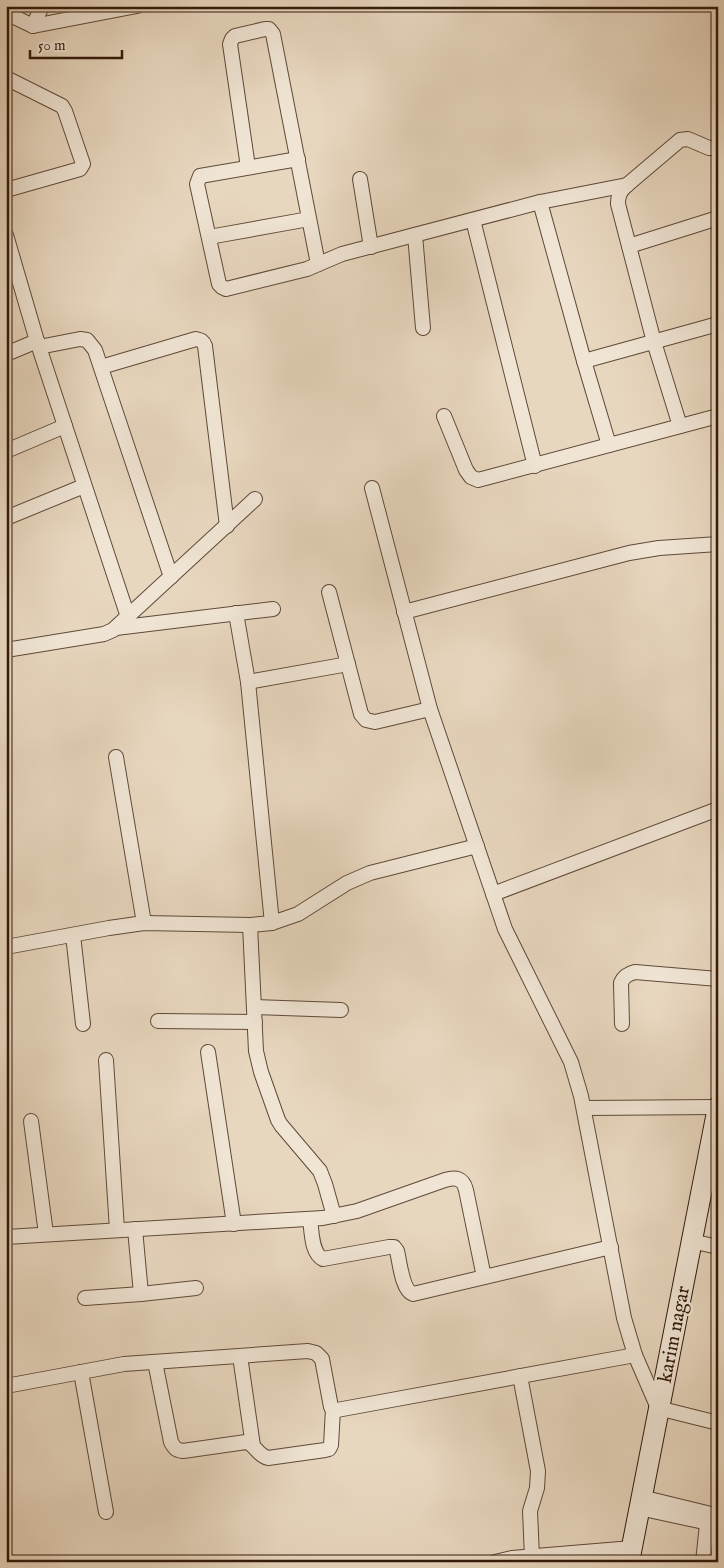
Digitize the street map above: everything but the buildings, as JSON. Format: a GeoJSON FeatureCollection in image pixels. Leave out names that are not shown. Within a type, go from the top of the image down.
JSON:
{"type":"FeatureCollection","features":[{"type":"Feature","properties":{"kind":"street"},"geometry":{"type":"LineString","coordinates":[[33,26],[42,6]]}},
{"type":"Feature","properties":{"kind":"street"},"geometry":{"type":"LineString","coordinates":[[6,13],[33,26],[86,12],[137,6]]}},
{"type":"Feature","properties":{"kind":"street"},"geometry":{"type":"LineString","coordinates":[[248,167],[230,44],[235,36],[269,29],[273,34],[318,264]]}},
{"type":"Feature","properties":{"kind":"street"},"geometry":{"type":"LineString","coordinates":[[6,78],[62,106],[83,164],[80,169],[6,190]]}},
{"type":"Feature","properties":{"kind":"street"},"geometry":{"type":"LineString","coordinates":[[680,426],[654,342],[618,204],[618,197],[621,190],[680,140],[688,139],[709,148],[718,148]]}},
{"type":"Feature","properties":{"kind":"street"},"geometry":{"type":"LineString","coordinates":[[298,159],[200,176],[198,179],[197,184],[219,284],[222,287],[226,289],[307,268],[334,257],[540,202],[627,185]]}},
{"type":"Feature","properties":{"kind":"street"},"geometry":{"type":"LineString","coordinates":[[360,179],[371,247]]}},
{"type":"Feature","properties":{"kind":"street"},"geometry":{"type":"LineString","coordinates":[[540,202],[609,446]]}},
{"type":"Feature","properties":{"kind":"street"},"geometry":{"type":"LineString","coordinates":[[629,246],[718,218]]}},
{"type":"Feature","properties":{"kind":"street"},"geometry":{"type":"LineString","coordinates":[[209,237],[309,219]]}},
{"type":"Feature","properties":{"kind":"street"},"geometry":{"type":"LineString","coordinates":[[473,220],[535,466]]}},
{"type":"Feature","properties":{"kind":"street"},"geometry":{"type":"LineString","coordinates":[[6,235],[8,251],[128,617]]}},
{"type":"Feature","properties":{"kind":"street"},"geometry":{"type":"LineString","coordinates":[[415,235],[423,328]]}},
{"type":"Feature","properties":{"kind":"street"},"geometry":{"type":"LineString","coordinates":[[584,361],[718,324]]}},
{"type":"Feature","properties":{"kind":"street"},"geometry":{"type":"LineString","coordinates":[[101,367],[196,339],[203,342],[227,526]]}},
{"type":"Feature","properties":{"kind":"street"},"geometry":{"type":"LineString","coordinates":[[6,354],[38,344],[80,340],[86,340],[95,350],[171,577]]}},
{"type":"Feature","properties":{"kind":"street"},"geometry":{"type":"LineString","coordinates":[[444,416],[466,470],[471,477],[478,480],[718,416]]}},
{"type":"Feature","properties":{"kind":"street"},"geometry":{"type":"LineString","coordinates":[[6,451],[65,426]]}},
{"type":"Feature","properties":{"kind":"street"},"geometry":{"type":"LineString","coordinates":[[6,518],[84,486]]}},
{"type":"Feature","properties":{"kind":"street"},"geometry":{"type":"LineString","coordinates":[[372,488],[430,709],[493,894],[511,942],[570,1062],[579,1087],[624,1318],[635,1355],[658,1408],[718,1423]]}},
{"type":"Feature","properties":{"kind":"street"},"geometry":{"type":"LineString","coordinates":[[7,648],[104,634],[116,628],[255,499]]}},
{"type":"Feature","properties":{"kind":"street"},"geometry":{"type":"LineString","coordinates":[[404,612],[629,553],[659,548],[718,544]]}},
{"type":"Feature","properties":{"kind":"street"},"geometry":{"type":"LineString","coordinates":[[329,592],[361,714],[366,720],[375,722],[430,709]]}},
{"type":"Feature","properties":{"kind":"street"},"geometry":{"type":"LineString","coordinates":[[116,628],[273,608]]}},
{"type":"Feature","properties":{"kind":"street"},"geometry":{"type":"LineString","coordinates":[[236,613],[248,682],[272,923]]}},
{"type":"Feature","properties":{"kind":"street"},"geometry":{"type":"LineString","coordinates":[[248,682],[348,664]]}},
{"type":"Feature","properties":{"kind":"street"},"geometry":{"type":"LineString","coordinates":[[116,757],[144,923]]}},
{"type":"Feature","properties":{"kind":"street"},"geometry":{"type":"LineString","coordinates":[[493,894],[718,809]]}},
{"type":"Feature","properties":{"kind":"street"},"geometry":{"type":"LineString","coordinates":[[6,947],[144,923],[250,925],[272,923],[298,914],[358,878],[370,873],[477,846]]}},
{"type":"Feature","properties":{"kind":"street"},"geometry":{"type":"LineString","coordinates":[[250,925],[257,1059],[278,1120],[320,1171],[334,1216]]}},
{"type":"Feature","properties":{"kind":"street"},"geometry":{"type":"LineString","coordinates":[[73,935],[83,1024]]}},
{"type":"Feature","properties":{"kind":"street"},"geometry":{"type":"LineString","coordinates":[[622,1024],[621,983],[628,974],[635,972],[718,978]]}},
{"type":"Feature","properties":{"kind":"street"},"geometry":{"type":"LineString","coordinates":[[254,1007],[341,1010]]}},
{"type":"Feature","properties":{"kind":"street"},"geometry":{"type":"LineString","coordinates":[[158,1021],[255,1022]]}},
{"type":"Feature","properties":{"kind":"street"},"geometry":{"type":"LineString","coordinates":[[208,1052],[234,1224]]}},
{"type":"Feature","properties":{"kind":"street"},"geometry":{"type":"LineString","coordinates":[[106,1060],[117,1230]]}},
{"type":"Feature","properties":{"kind":"street"},"geometry":{"type":"LineString","coordinates":[[584,1108],[718,1107]]}},
{"type":"Feature","properties":{"kind":"street","name":"karim nagar"},"geometry":{"type":"LineString","coordinates":[[630,1555],[718,1107]]}},
{"type":"Feature","properties":{"kind":"street"},"geometry":{"type":"LineString","coordinates":[[31,1121],[46,1234]]}},
{"type":"Feature","properties":{"kind":"street"},"geometry":{"type":"LineString","coordinates":[[6,1237],[310,1220],[357,1210],[445,1180],[458,1178],[465,1185],[484,1277]]}},
{"type":"Feature","properties":{"kind":"street"},"geometry":{"type":"LineString","coordinates":[[310,1220],[315,1250],[319,1257],[323,1258],[394,1247],[398,1252],[405,1287],[413,1294],[610,1247]]}},
{"type":"Feature","properties":{"kind":"street"},"geometry":{"type":"LineString","coordinates":[[135,1229],[141,1294]]}},
{"type":"Feature","properties":{"kind":"street"},"geometry":{"type":"LineString","coordinates":[[691,1241],[718,1247]]}},
{"type":"Feature","properties":{"kind":"street"},"geometry":{"type":"LineString","coordinates":[[85,1298],[196,1288]]}},
{"type":"Feature","properties":{"kind":"street"},"geometry":{"type":"LineString","coordinates":[[6,1386],[124,1364],[308,1351],[320,1356],[323,1363],[330,1404],[333,1409],[331,1445],[327,1450],[268,1458],[262,1456],[254,1446],[246,1442],[178,1450],[174,1448],[171,1442],[155,1362]]}},
{"type":"Feature","properties":{"kind":"street"},"geometry":{"type":"LineString","coordinates":[[333,1409],[338,1410],[635,1355]]}},
{"type":"Feature","properties":{"kind":"street"},"geometry":{"type":"LineString","coordinates":[[240,1356],[254,1446]]}},
{"type":"Feature","properties":{"kind":"street"},"geometry":{"type":"LineString","coordinates":[[81,1372],[106,1512]]}},
{"type":"Feature","properties":{"kind":"street"},"geometry":{"type":"LineString","coordinates":[[520,1376],[538,1472],[537,1488],[530,1511],[532,1557]]}},
{"type":"Feature","properties":{"kind":"street"},"geometry":{"type":"LineString","coordinates":[[640,1502],[713,1519],[703,1562]]}},
{"type":"Feature","properties":{"kind":"street"},"geometry":{"type":"LineString","coordinates":[[495,1562],[532,1557],[630,1555]]}}]}
